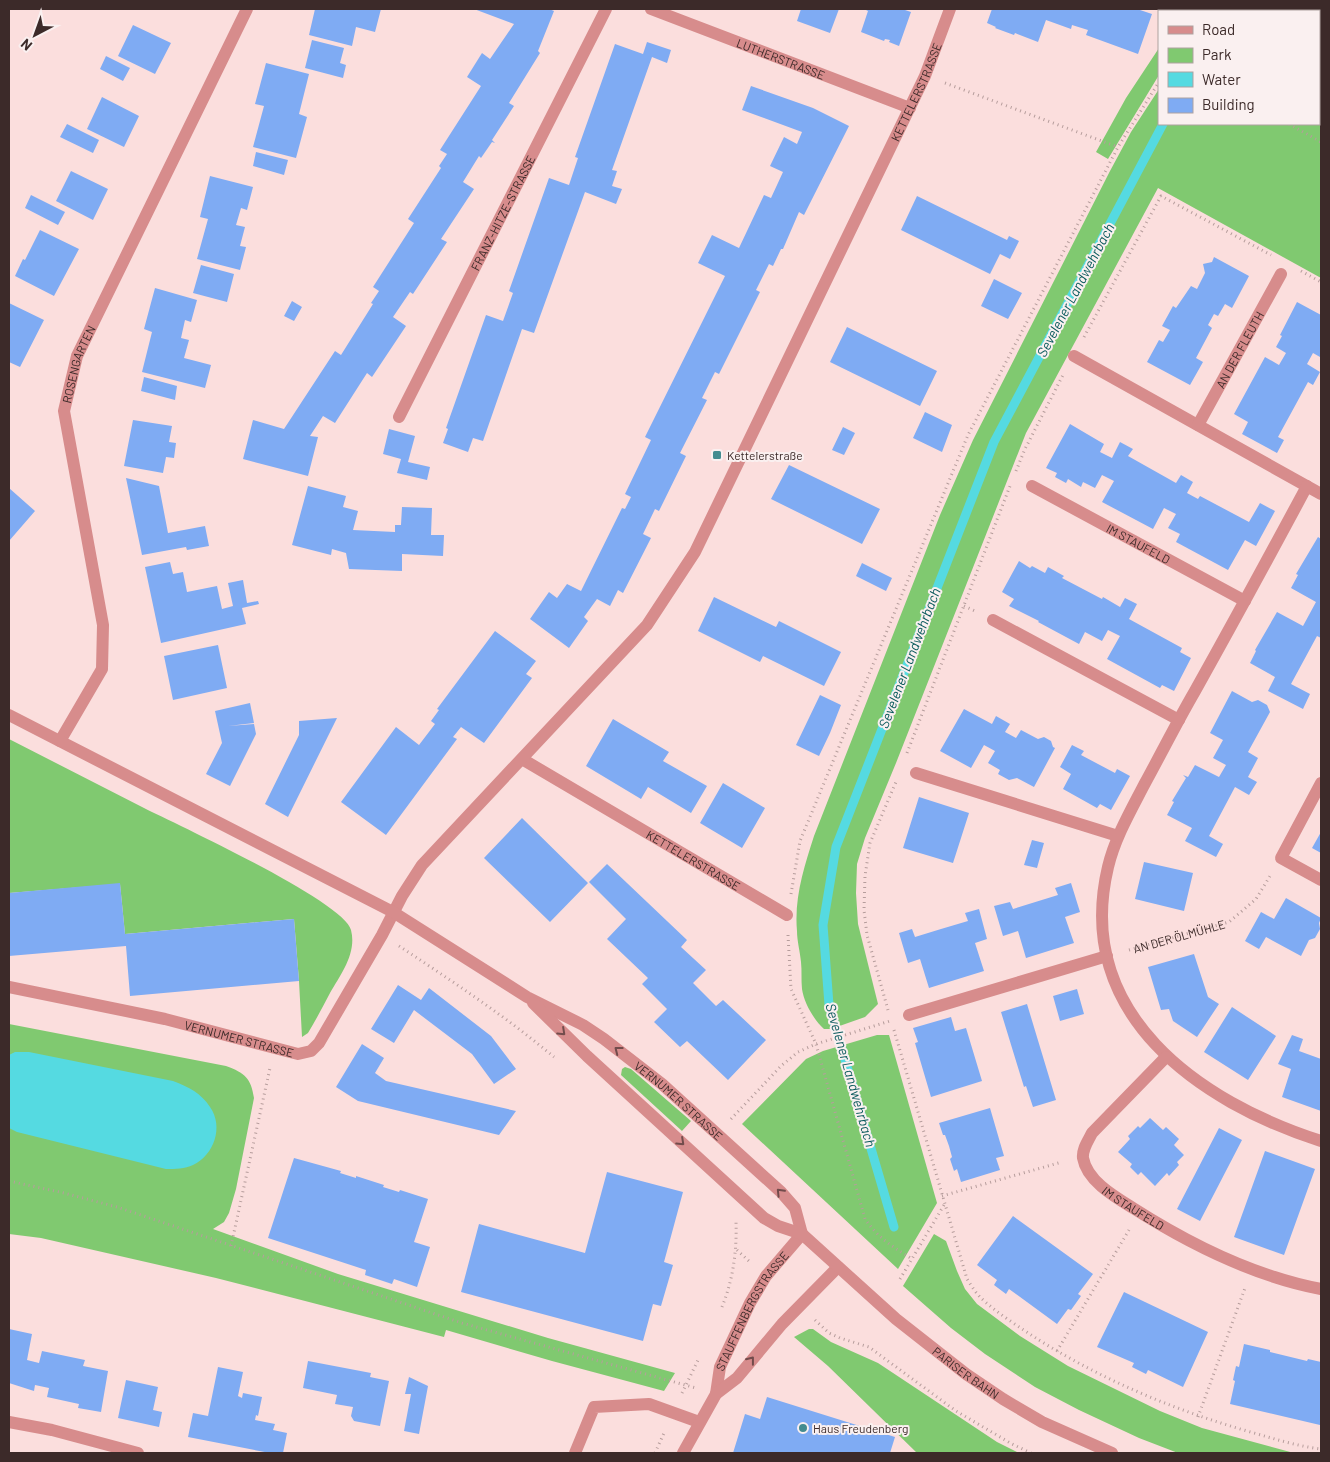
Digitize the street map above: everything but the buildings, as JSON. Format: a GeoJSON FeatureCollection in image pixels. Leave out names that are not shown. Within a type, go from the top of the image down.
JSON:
{"type":"FeatureCollection","features":[{"type":"Feature","properties":{"kind":"street","name":"ROSENGARTEN"},"geometry":{"type":"LineString","coordinates":[[60,741],[102,669],[104,625],[64,411],[77,356],[247,9]]}},
{"type":"Feature","properties":{"kind":"street","name":"FRANZ-HITZE-STRASSE"},"geometry":{"type":"LineString","coordinates":[[399,417],[606,9]]}},
{"type":"Feature","properties":{"kind":"street","name":"LUTHERSTRASSE"},"geometry":{"type":"LineString","coordinates":[[651,9],[910,108]]}},
{"type":"Feature","properties":{"kind":"street","name":"KETTELERSTRASSE"},"geometry":{"type":"LineString","coordinates":[[394,912],[411,880],[422,865],[647,625],[695,552],[910,108],[925,76],[950,9]]}},
{"type":"Feature","properties":{"kind":"street","name":"AN DER FLEUTH"},"geometry":{"type":"LineString","coordinates":[[1198,425],[1281,274]]}},
{"type":"Feature","properties":{"kind":"street"},"geometry":{"type":"LineString","coordinates":[[1074,356],[1321,494]]}},
{"type":"Feature","properties":{"kind":"street","name":"IM STAUFELD"},"geometry":{"type":"LineString","coordinates":[[1032,486],[1245,601]]}},
{"type":"Feature","properties":{"kind":"street"},"geometry":{"type":"LineString","coordinates":[[1308,486],[1179,720],[1118,836],[1108,868],[1103,898],[1102,928],[1107,956],[1119,993],[1133,1017],[1166,1057],[1230,1102],[1262,1119],[1321,1141]]}},
{"type":"Feature","properties":{"kind":"street"},"geometry":{"type":"LineString","coordinates":[[993,620],[1179,720]]}},
{"type":"Feature","properties":{"kind":"street","name":"VERNUMER STRASSE"},"geometry":{"type":"LineString","coordinates":[[9,715],[394,912],[527,997],[583,1025],[662,1084],[781,1192],[795,1208],[802,1234]]}},
{"type":"Feature","properties":{"kind":"street","name":"KETTELERSTRASSE"},"geometry":{"type":"LineString","coordinates":[[522,759],[787,915]]}},
{"type":"Feature","properties":{"kind":"street"},"geometry":{"type":"LineString","coordinates":[[916,773],[1118,836]]}},
{"type":"Feature","properties":{"kind":"street"},"geometry":{"type":"LineString","coordinates":[[1321,783],[1280,858],[1321,880]]}},
{"type":"Feature","properties":{"kind":"street","name":"VERNUMER STRASSE"},"geometry":{"type":"LineString","coordinates":[[9,987],[165,1019],[298,1054],[311,1051],[319,1043],[394,912]]}},
{"type":"Feature","properties":{"kind":"street"},"geometry":{"type":"LineString","coordinates":[[909,1015],[1107,956]]}},
{"type":"Feature","properties":{"kind":"street","name":"VERNUMER STRASSE"},"geometry":{"type":"LineString","coordinates":[[527,997],[587,1056],[764,1218],[778,1226],[802,1234],[838,1267]]}},
{"type":"Feature","properties":{"kind":"street"},"geometry":{"type":"LineString","coordinates":[[1083,1157],[1085,1145],[1092,1133],[1166,1057]]}},
{"type":"Feature","properties":{"kind":"street","name":"IM STAUFELD"},"geometry":{"type":"LineString","coordinates":[[1083,1157],[1087,1169],[1098,1183],[1158,1224],[1203,1249],[1252,1269],[1300,1285],[1321,1289]]}},
{"type":"Feature","properties":{"kind":"street","name":"STAUFFENBERGSTRASSE"},"geometry":{"type":"LineString","coordinates":[[716,1394],[720,1367],[750,1303],[766,1276],[802,1234]]}},
{"type":"Feature","properties":{"kind":"street","name":"STAUFFENBERGSTRASSE"},"geometry":{"type":"LineString","coordinates":[[683,1453],[716,1394],[736,1378],[776,1330],[838,1267]]}},
{"type":"Feature","properties":{"kind":"street","name":"PARISER BAHN"},"geometry":{"type":"LineString","coordinates":[[838,1267],[896,1319],[966,1374],[1042,1422],[1112,1453]]}},
{"type":"Feature","properties":{"kind":"street"},"geometry":{"type":"LineString","coordinates":[[575,1453],[594,1407],[649,1404],[699,1422]]}},
{"type":"Feature","properties":{"kind":"street"},"geometry":{"type":"LineString","coordinates":[[9,1422],[52,1430],[138,1453]]}},
{"type":"Feature","properties":{"kind":"path"},"geometry":{"type":"LineString","coordinates":[[925,76],[1118,147]]}},
{"type":"Feature","properties":{"kind":"path"},"geometry":{"type":"LineString","coordinates":[[912,1259],[885,1242],[874,1232],[866,1219],[816,1044],[791,989],[787,915],[800,840],[968,435],[1118,147],[1158,84]]}},
{"type":"Feature","properties":{"kind":"path"},"geometry":{"type":"LineString","coordinates":[[1291,125],[1321,142]]}},
{"type":"Feature","properties":{"kind":"path"},"geometry":{"type":"LineString","coordinates":[[1014,477],[1025,449],[1161,196],[1278,259]]}},
{"type":"Feature","properties":{"kind":"path"},"geometry":{"type":"LineString","coordinates":[[1296,268],[1321,282]]}},
{"type":"Feature","properties":{"kind":"path"},"geometry":{"type":"LineString","coordinates":[[905,759],[1010,486]]}},
{"type":"Feature","properties":{"kind":"path"},"geometry":{"type":"LineString","coordinates":[[898,777],[870,843],[865,876],[864,910],[867,934],[967,1279],[981,1298],[1022,1329],[1094,1371],[1144,1395],[1198,1417],[1279,1440],[1321,1449]]}},
{"type":"Feature","properties":{"kind":"path","name":"AN DER ÖLMÜHLE"},"geometry":{"type":"LineString","coordinates":[[1107,956],[1229,922],[1256,899],[1280,858]]}},
{"type":"Feature","properties":{"kind":"path"},"geometry":{"type":"LineString","coordinates":[[382,935],[453,981],[523,1031],[558,1060]]}},
{"type":"Feature","properties":{"kind":"path"},"geometry":{"type":"LineString","coordinates":[[729,1122],[781,1066],[798,1052],[816,1044],[891,1021]]}},
{"type":"Feature","properties":{"kind":"path"},"geometry":{"type":"LineString","coordinates":[[231,1246],[274,1048]]}},
{"type":"Feature","properties":{"kind":"path"},"geometry":{"type":"LineString","coordinates":[[942,1196],[1052,1164],[1083,1157]]}},
{"type":"Feature","properties":{"kind":"path"},"geometry":{"type":"LineString","coordinates":[[9,1181],[117,1207],[462,1323],[716,1394]]}},
{"type":"Feature","properties":{"kind":"path"},"geometry":{"type":"LineString","coordinates":[[900,1279],[944,1205]]}},
{"type":"Feature","properties":{"kind":"path"},"geometry":{"type":"LineString","coordinates":[[1057,1351],[1139,1212]]}},
{"type":"Feature","properties":{"kind":"path"},"geometry":{"type":"LineString","coordinates":[[721,1310],[732,1274],[736,1250],[736,1222],[731,1215]]}},
{"type":"Feature","properties":{"kind":"path"},"geometry":{"type":"LineString","coordinates":[[1198,1417],[1252,1269]]}},
{"type":"Feature","properties":{"kind":"path"},"geometry":{"type":"LineString","coordinates":[[818,1323],[829,1333],[869,1347],[956,1411],[1031,1453]]}},
{"type":"Feature","properties":{"kind":"path"},"geometry":{"type":"LineString","coordinates":[[655,1453],[702,1352]]}},
{"type":"Feature","properties":{"kind":"green space"},"geometry":{"type":"Polygon","coordinates":[[[1321,9],[1321,278],[1158,188],[1026,433],[865,838],[857,864],[858,924],[878,1004],[865,1017],[831,1029],[824,1029],[810,1011],[803,994],[796,919],[803,871],[814,836],[940,515],[973,440],[1131,132],[1158,91],[1158,125],[1320,125],[1320,10],[1210,10],[1321,9]]]}},
{"type":"Feature","properties":{"kind":"green space"},"geometry":{"type":"Polygon","coordinates":[[[1158,50],[1158,77],[1108,159],[1096,152],[1126,98],[1158,50]]]}},
{"type":"Feature","properties":{"kind":"green space"},"geometry":{"type":"Polygon","coordinates":[[[9,739],[257,864],[321,901],[342,917],[351,930],[352,947],[350,955],[308,1033],[302,1037],[294,919],[125,934],[120,884],[9,893],[9,739]]]}},
{"type":"Feature","properties":{"kind":"green space"},"geometry":{"type":"Polygon","coordinates":[[[9,1024],[226,1066],[246,1077],[254,1098],[236,1189],[229,1213],[224,1222],[213,1229],[338,1274],[548,1338],[675,1373],[664,1391],[446,1330],[444,1337],[216,1278],[41,1238],[9,1234],[9,1024]]]}},
{"type":"Feature","properties":{"kind":"green space"},"geometry":{"type":"Polygon","coordinates":[[[877,1035],[889,1035],[937,1203],[898,1269],[742,1124],[806,1059],[823,1051],[877,1035]]]}},
{"type":"Feature","properties":{"kind":"green space"},"geometry":{"type":"Polygon","coordinates":[[[625,1067],[631,1069],[691,1121],[682,1131],[621,1075],[622,1069],[625,1067]]]}},
{"type":"Feature","properties":{"kind":"green space"},"geometry":{"type":"Polygon","coordinates":[[[934,1234],[946,1241],[965,1289],[977,1304],[1020,1336],[1068,1366],[1160,1411],[1202,1428],[1294,1453],[1178,1453],[1139,1438],[1035,1387],[985,1354],[951,1328],[903,1286],[934,1234]]]}},
{"type":"Feature","properties":{"kind":"green space"},"geometry":{"type":"Polygon","coordinates":[[[809,1329],[813,1329],[831,1342],[878,1363],[997,1442],[1019,1453],[917,1453],[828,1366],[794,1337],[809,1329]]]}},
{"type":"Feature","properties":{"kind":"water"},"geometry":{"type":"Polygon","coordinates":[[[15,1052],[29,1052],[173,1081],[194,1091],[210,1107],[216,1123],[215,1140],[206,1155],[193,1165],[183,1168],[166,1169],[17,1132],[9,1128],[9,1055],[15,1052]]]}},
{"type":"Feature","properties":{"kind":"waterway","name":"Sevelener Landwehrbach"},"geometry":{"type":"LineString","coordinates":[[894,1227],[829,1005],[823,925],[836,847],[994,442],[1162,125]]}},
{"type":"Feature","properties":{"kind":"place","name":"Kettelerstraße"},"geometry":{"type":"Point","coordinates":[717,455]}},
{"type":"Feature","properties":{"kind":"place","name":"Haus Freudenberg"},"geometry":{"type":"Point","coordinates":[803,1428]}}]}
